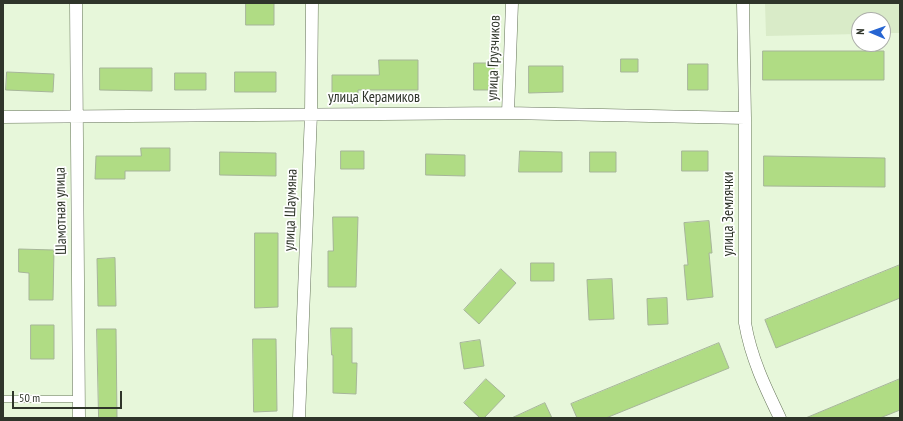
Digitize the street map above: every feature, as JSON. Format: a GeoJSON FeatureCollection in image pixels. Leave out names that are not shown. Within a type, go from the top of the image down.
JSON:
{"type":"FeatureCollection","features":[{"type":"Feature","properties":{"kind":"street","name":"Шамотная улица"},"geometry":{"type":"LineString","coordinates":[[76,3],[79,418]]}},
{"type":"Feature","properties":{"kind":"street","name":"улица Шаумяна"},"geometry":{"type":"LineString","coordinates":[[299,418],[311,114],[312,3]]}},
{"type":"Feature","properties":{"kind":"street","name":"улица Грузчиков"},"geometry":{"type":"LineString","coordinates":[[508,113],[512,3]]}},
{"type":"Feature","properties":{"kind":"street","name":"улица Землячки"},"geometry":{"type":"LineString","coordinates":[[743,3],[745,118],[745,323],[751,352],[758,371],[780,418]]}},
{"type":"Feature","properties":{"kind":"street","name":"улица Керамиков"},"geometry":{"type":"LineString","coordinates":[[3,117],[508,113],[745,118]]}},
{"type":"Feature","properties":{"kind":"lane"},"geometry":{"type":"LineString","coordinates":[[3,400],[79,399]]}},
{"type":"Feature","properties":{"kind":"shaded area"},"geometry":{"type":"Polygon","coordinates":[[[765,3],[900,3],[900,33],[891,33],[891,12],[851,12],[851,34],[766,36],[765,3]]]}},
{"type":"Feature","properties":{"kind":"building"},"geometry":{"type":"Polygon","coordinates":[[[246,3],[274,3],[274,25],[246,25],[246,3]]]}},
{"type":"Feature","properties":{"kind":"building"},"geometry":{"type":"Polygon","coordinates":[[[763,51],[884,52],[884,80],[763,80],[763,51]]]}},
{"type":"Feature","properties":{"kind":"building"},"geometry":{"type":"Polygon","coordinates":[[[621,59],[638,59],[638,72],[621,72],[621,59]]]}},
{"type":"Feature","properties":{"kind":"building"},"geometry":{"type":"Polygon","coordinates":[[[379,60],[418,60],[418,90],[358,90],[358,95],[332,96],[332,75],[379,75],[379,60]]]}},
{"type":"Feature","properties":{"kind":"building"},"geometry":{"type":"Polygon","coordinates":[[[474,63],[494,63],[495,90],[474,90],[474,63]]]}},
{"type":"Feature","properties":{"kind":"building"},"geometry":{"type":"Polygon","coordinates":[[[688,64],[708,64],[708,90],[688,90],[688,64]]]}},
{"type":"Feature","properties":{"kind":"building"},"geometry":{"type":"Polygon","coordinates":[[[529,66],[563,66],[563,92],[529,93],[529,66]]]}},
{"type":"Feature","properties":{"kind":"building"},"geometry":{"type":"Polygon","coordinates":[[[100,68],[152,68],[152,91],[100,90],[100,68]]]}},
{"type":"Feature","properties":{"kind":"building"},"geometry":{"type":"Polygon","coordinates":[[[7,72],[54,74],[53,92],[6,90],[7,72]]]}},
{"type":"Feature","properties":{"kind":"building"},"geometry":{"type":"Polygon","coordinates":[[[235,72],[276,72],[276,92],[235,92],[235,72]]]}},
{"type":"Feature","properties":{"kind":"building"},"geometry":{"type":"Polygon","coordinates":[[[175,73],[206,73],[206,90],[175,90],[175,73]]]}},
{"type":"Feature","properties":{"kind":"building"},"geometry":{"type":"Polygon","coordinates":[[[141,148],[170,148],[170,171],[125,171],[125,179],[95,179],[96,156],[141,156],[141,148]]]}},
{"type":"Feature","properties":{"kind":"building"},"geometry":{"type":"Polygon","coordinates":[[[341,151],[364,151],[364,169],[341,169],[341,151]]]}},
{"type":"Feature","properties":{"kind":"building"},"geometry":{"type":"Polygon","coordinates":[[[520,151],[562,152],[562,172],[519,172],[520,151]]]}},
{"type":"Feature","properties":{"kind":"building"},"geometry":{"type":"Polygon","coordinates":[[[682,151],[708,151],[708,171],[682,171],[682,151]]]}},
{"type":"Feature","properties":{"kind":"building"},"geometry":{"type":"Polygon","coordinates":[[[220,152],[276,153],[276,176],[220,175],[220,152]]]}},
{"type":"Feature","properties":{"kind":"building"},"geometry":{"type":"Polygon","coordinates":[[[590,152],[616,152],[616,172],[590,172],[590,152]]]}},
{"type":"Feature","properties":{"kind":"building"},"geometry":{"type":"Polygon","coordinates":[[[426,154],[465,155],[465,176],[426,175],[426,154]]]}},
{"type":"Feature","properties":{"kind":"building"},"geometry":{"type":"Polygon","coordinates":[[[764,156],[885,158],[885,187],[764,186],[764,156]]]}},
{"type":"Feature","properties":{"kind":"building"},"geometry":{"type":"Polygon","coordinates":[[[333,217],[358,217],[356,287],[328,287],[328,251],[333,251],[333,217]]]}},
{"type":"Feature","properties":{"kind":"building"},"geometry":{"type":"Polygon","coordinates":[[[709,221],[712,253],[709,253],[713,297],[687,300],[684,265],[688,265],[684,223],[709,221]]]}},
{"type":"Feature","properties":{"kind":"building"},"geometry":{"type":"Polygon","coordinates":[[[255,233],[278,233],[278,307],[255,308],[255,233]]]}},
{"type":"Feature","properties":{"kind":"building"},"geometry":{"type":"Polygon","coordinates":[[[19,249],[54,250],[53,300],[29,300],[29,273],[19,272],[19,249]]]}},
{"type":"Feature","properties":{"kind":"building"},"geometry":{"type":"Polygon","coordinates":[[[115,258],[116,306],[98,306],[97,259],[115,258]]]}},
{"type":"Feature","properties":{"kind":"building"},"geometry":{"type":"Polygon","coordinates":[[[531,263],[554,263],[554,281],[531,281],[531,263]]]}},
{"type":"Feature","properties":{"kind":"building"},"geometry":{"type":"Polygon","coordinates":[[[900,265],[900,298],[776,348],[765,320],[900,265]]]}},
{"type":"Feature","properties":{"kind":"building"},"geometry":{"type":"Polygon","coordinates":[[[501,269],[516,283],[479,324],[464,310],[501,269]]]}},
{"type":"Feature","properties":{"kind":"building"},"geometry":{"type":"Polygon","coordinates":[[[612,279],[614,319],[589,320],[587,280],[612,279]]]}},
{"type":"Feature","properties":{"kind":"building"},"geometry":{"type":"Polygon","coordinates":[[[667,298],[668,324],[648,325],[647,299],[667,298]]]}},
{"type":"Feature","properties":{"kind":"building"},"geometry":{"type":"Polygon","coordinates":[[[31,325],[54,325],[54,359],[31,359],[31,325]]]}},
{"type":"Feature","properties":{"kind":"building"},"geometry":{"type":"Polygon","coordinates":[[[331,328],[352,328],[352,363],[357,363],[356,394],[333,393],[331,328]]]}},
{"type":"Feature","properties":{"kind":"building"},"geometry":{"type":"Polygon","coordinates":[[[97,329],[116,329],[117,418],[99,418],[97,329]]]}},
{"type":"Feature","properties":{"kind":"building"},"geometry":{"type":"Polygon","coordinates":[[[253,339],[276,339],[277,411],[254,412],[253,339]]]}},
{"type":"Feature","properties":{"kind":"building"},"geometry":{"type":"Polygon","coordinates":[[[480,340],[484,366],[464,369],[460,343],[480,340]]]}},
{"type":"Feature","properties":{"kind":"building"},"geometry":{"type":"Polygon","coordinates":[[[719,343],[729,368],[606,418],[577,418],[571,404],[719,343]]]}},
{"type":"Feature","properties":{"kind":"building"},"geometry":{"type":"Polygon","coordinates":[[[486,379],[505,396],[484,418],[480,418],[464,403],[486,379]]]}},
{"type":"Feature","properties":{"kind":"building"},"geometry":{"type":"Polygon","coordinates":[[[900,379],[900,410],[880,418],[806,418],[900,379]]]}},
{"type":"Feature","properties":{"kind":"building"},"geometry":{"type":"Polygon","coordinates":[[[545,403],[552,418],[512,418],[545,403]]]}}]}
